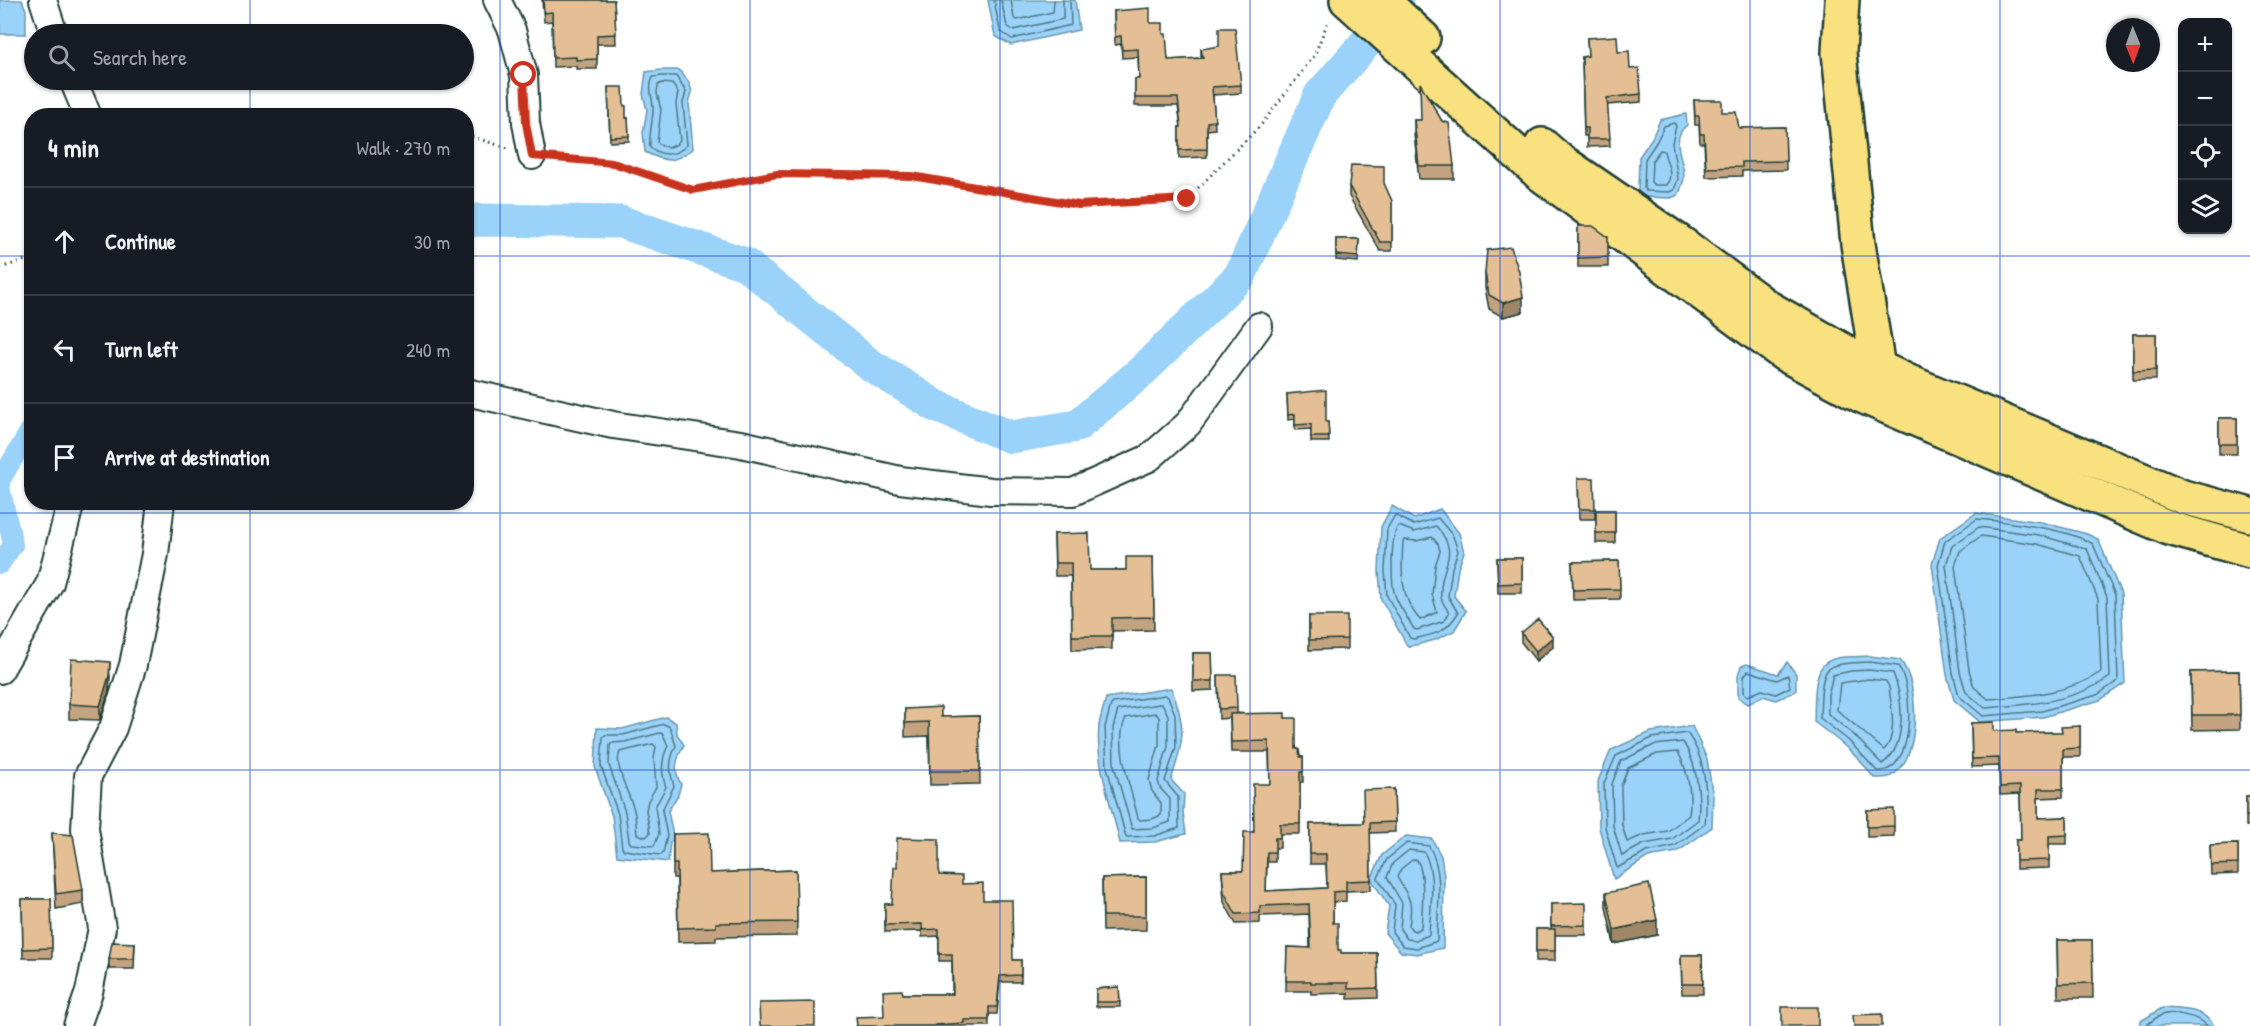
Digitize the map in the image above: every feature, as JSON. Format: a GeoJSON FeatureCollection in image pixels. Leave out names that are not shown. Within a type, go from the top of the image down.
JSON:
{"type":"FeatureCollection","features":[{"type":"Feature","properties":{"kind":"main road"},"geometry":{"type":"LineString","coordinates":[[1382,0],[1452,80],[1539,173],[1784,354],[1860,395],[2169,528],[2250,551]]}},
{"type":"Feature","properties":{"kind":"main road"},"geometry":{"type":"LineString","coordinates":[[1842,0],[1839,52],[1858,244],[1878,368]]}},
{"type":"Feature","properties":{"kind":"main road"},"geometry":{"type":"LineString","coordinates":[[1340,6],[1452,80],[1558,159],[1682,244],[1767,307],[1853,356],[2183,497],[2250,516]]}},
{"type":"Feature","properties":{"kind":"street"},"geometry":{"type":"LineString","coordinates":[[43,0],[51,24]]}},
{"type":"Feature","properties":{"kind":"street"},"geometry":{"type":"LineString","coordinates":[[497,0],[512,30],[524,75],[526,123],[532,156]]}},
{"type":"Feature","properties":{"kind":"street"},"geometry":{"type":"LineString","coordinates":[[77,90],[85,108]]}},
{"type":"Feature","properties":{"kind":"street"},"geometry":{"type":"LineString","coordinates":[[474,395],[613,425],[741,444],[900,480],[991,491],[1073,492],[1149,458],[1188,424],[1259,326]]}},
{"type":"Feature","properties":{"kind":"street"},"geometry":{"type":"LineString","coordinates":[[0,670],[50,583],[69,510]]}},
{"type":"Feature","properties":{"kind":"street"},"geometry":{"type":"LineString","coordinates":[[77,1026],[89,992],[102,928],[86,829],[88,776],[113,728],[133,665],[155,554],[160,510]]}},
{"type":"Feature","properties":{"kind":"path"},"geometry":{"type":"LineString","coordinates":[[474,138],[532,156],[613,163],[693,190],[777,174],[912,176],[1079,205],[1187,199],[1261,125],[1314,56],[1340,6]]}},
{"type":"Feature","properties":{"kind":"path"},"geometry":{"type":"LineString","coordinates":[[0,268],[24,260]]}},
{"type":"Feature","properties":{"kind":"water"},"geometry":{"type":"Polygon","coordinates":[[[0,0],[22,0],[26,10],[24,34],[0,34],[0,0]]]}},
{"type":"Feature","properties":{"kind":"water"},"geometry":{"type":"Polygon","coordinates":[[[988,0],[1075,0],[1079,30],[1011,45],[995,36],[988,0]]]}},
{"type":"Feature","properties":{"kind":"water"},"geometry":{"type":"Polygon","coordinates":[[[679,70],[689,82],[692,92],[689,103],[693,149],[670,160],[645,152],[643,133],[647,110],[643,94],[646,72],[679,70]]]}},
{"type":"Feature","properties":{"kind":"water"},"geometry":{"type":"Polygon","coordinates":[[[1686,114],[1687,125],[1679,136],[1678,143],[1684,176],[1678,195],[1671,198],[1642,197],[1638,190],[1639,157],[1652,138],[1660,120],[1686,114]]]}},
{"type":"Feature","properties":{"kind":"water"},"geometry":{"type":"Polygon","coordinates":[[[1392,506],[1414,519],[1440,509],[1459,533],[1464,552],[1458,569],[1454,596],[1466,611],[1454,631],[1435,640],[1408,647],[1381,599],[1379,571],[1381,527],[1392,506]]]}},
{"type":"Feature","properties":{"kind":"water"},"geometry":{"type":"Polygon","coordinates":[[[1976,513],[2041,522],[2098,539],[2121,594],[2125,683],[2100,700],[2043,717],[1980,722],[1954,700],[1947,675],[1932,564],[1940,538],[1976,513]]]}},
{"type":"Feature","properties":{"kind":"water"},"geometry":{"type":"Polygon","coordinates":[[[1870,656],[1900,660],[1907,671],[1914,703],[1912,740],[1907,756],[1900,769],[1889,777],[1874,778],[1839,741],[1814,722],[1815,689],[1822,666],[1837,658],[1870,656]]]}},
{"type":"Feature","properties":{"kind":"water"},"geometry":{"type":"Polygon","coordinates":[[[1787,662],[1796,674],[1796,691],[1776,700],[1763,696],[1748,704],[1738,697],[1738,675],[1741,666],[1747,664],[1778,674],[1787,662]]]}},
{"type":"Feature","properties":{"kind":"water"},"geometry":{"type":"Polygon","coordinates":[[[1171,688],[1180,713],[1182,734],[1179,755],[1171,780],[1184,794],[1183,812],[1186,834],[1155,842],[1120,843],[1099,754],[1099,726],[1106,698],[1171,688]]]}},
{"type":"Feature","properties":{"kind":"water"},"geometry":{"type":"Polygon","coordinates":[[[666,717],[676,723],[677,734],[684,745],[676,764],[681,784],[678,795],[668,811],[674,840],[670,842],[668,862],[617,856],[612,816],[595,767],[597,728],[622,729],[666,717]]]}},
{"type":"Feature","properties":{"kind":"water"},"geometry":{"type":"Polygon","coordinates":[[[1692,726],[1707,759],[1713,796],[1712,827],[1677,852],[1648,857],[1614,879],[1599,828],[1598,781],[1611,750],[1651,732],[1692,726]]]}},
{"type":"Feature","properties":{"kind":"water"},"geometry":{"type":"Polygon","coordinates":[[[1406,836],[1432,839],[1441,856],[1444,877],[1443,948],[1417,954],[1401,952],[1385,933],[1389,906],[1371,879],[1382,855],[1406,836]]]}},
{"type":"Feature","properties":{"kind":"water"},"geometry":{"type":"Polygon","coordinates":[[[2162,1008],[2184,1009],[2198,1013],[2214,1026],[2140,1026],[2141,1021],[2162,1008]]]}},
{"type":"Feature","properties":{"kind":"building"},"geometry":{"type":"Polygon","coordinates":[[[543,0],[614,0],[616,34],[597,35],[597,59],[553,58],[552,12],[544,13],[543,0]]]}},
{"type":"Feature","properties":{"kind":"building"},"geometry":{"type":"Polygon","coordinates":[[[1150,8],[1150,23],[1163,23],[1168,60],[1203,58],[1201,49],[1219,46],[1219,28],[1235,28],[1241,85],[1212,87],[1215,121],[1207,122],[1207,149],[1179,150],[1179,127],[1181,127],[1178,98],[1135,98],[1135,79],[1139,79],[1138,49],[1122,50],[1121,36],[1115,37],[1114,11],[1150,8]]]}},
{"type":"Feature","properties":{"kind":"building"},"geometry":{"type":"Polygon","coordinates":[[[1617,36],[1618,52],[1629,51],[1630,69],[1639,68],[1641,94],[1607,98],[1610,139],[1587,139],[1587,128],[1584,128],[1582,57],[1588,56],[1587,38],[1617,36]]]}},
{"type":"Feature","properties":{"kind":"building"},"geometry":{"type":"Polygon","coordinates":[[[1420,83],[1442,121],[1449,123],[1454,166],[1419,166],[1414,120],[1421,120],[1420,83]]]}},
{"type":"Feature","properties":{"kind":"building"},"geometry":{"type":"Polygon","coordinates":[[[608,87],[623,87],[629,136],[610,137],[608,87]]]}},
{"type":"Feature","properties":{"kind":"building"},"geometry":{"type":"Polygon","coordinates":[[[1694,100],[1722,100],[1722,112],[1736,112],[1739,128],[1785,127],[1786,161],[1742,162],[1742,167],[1706,168],[1704,134],[1700,134],[1699,116],[1695,116],[1694,100]]]}},
{"type":"Feature","properties":{"kind":"building"},"geometry":{"type":"Polygon","coordinates":[[[1351,165],[1384,166],[1384,183],[1392,201],[1392,242],[1380,242],[1349,186],[1351,165]]]}},
{"type":"Feature","properties":{"kind":"building"},"geometry":{"type":"Polygon","coordinates":[[[1578,226],[1593,226],[1608,237],[1608,257],[1578,258],[1578,226]]]}},
{"type":"Feature","properties":{"kind":"building"},"geometry":{"type":"Polygon","coordinates":[[[1336,239],[1359,239],[1358,257],[1336,255],[1336,239]]]}},
{"type":"Feature","properties":{"kind":"building"},"geometry":{"type":"Polygon","coordinates":[[[1511,247],[1519,272],[1523,297],[1503,303],[1489,295],[1485,273],[1487,250],[1511,247]]]}},
{"type":"Feature","properties":{"kind":"building"},"geometry":{"type":"Polygon","coordinates":[[[2133,334],[2156,334],[2156,370],[2133,371],[2133,334]]]}},
{"type":"Feature","properties":{"kind":"building"},"geometry":{"type":"Polygon","coordinates":[[[1326,390],[1326,422],[1328,422],[1329,437],[1311,437],[1311,424],[1295,425],[1295,414],[1288,415],[1287,394],[1326,390]]]}},
{"type":"Feature","properties":{"kind":"building"},"geometry":{"type":"Polygon","coordinates":[[[2219,418],[2237,418],[2237,444],[2219,444],[2219,418]]]}},
{"type":"Feature","properties":{"kind":"building"},"geometry":{"type":"Polygon","coordinates":[[[1578,478],[1594,478],[1595,509],[1579,509],[1578,478]]]}},
{"type":"Feature","properties":{"kind":"building"},"geometry":{"type":"Polygon","coordinates":[[[1596,510],[1615,510],[1615,533],[1596,533],[1596,510]]]}},
{"type":"Feature","properties":{"kind":"building"},"geometry":{"type":"Polygon","coordinates":[[[1089,533],[1090,570],[1126,570],[1126,557],[1153,557],[1154,617],[1112,618],[1112,636],[1072,636],[1071,563],[1055,563],[1054,534],[1089,533]]]}},
{"type":"Feature","properties":{"kind":"building"},"geometry":{"type":"Polygon","coordinates":[[[1497,558],[1522,558],[1522,583],[1498,584],[1497,558]]]}},
{"type":"Feature","properties":{"kind":"building"},"geometry":{"type":"Polygon","coordinates":[[[1619,561],[1620,589],[1573,590],[1572,562],[1619,561]]]}},
{"type":"Feature","properties":{"kind":"building"},"geometry":{"type":"Polygon","coordinates":[[[1309,616],[1347,616],[1347,639],[1309,640],[1309,616]]]}},
{"type":"Feature","properties":{"kind":"building"},"geometry":{"type":"Polygon","coordinates":[[[1538,619],[1553,637],[1536,651],[1521,633],[1538,619]]]}},
{"type":"Feature","properties":{"kind":"building"},"geometry":{"type":"Polygon","coordinates":[[[1193,653],[1212,653],[1213,681],[1193,681],[1193,653]]]}},
{"type":"Feature","properties":{"kind":"building"},"geometry":{"type":"Polygon","coordinates":[[[71,659],[110,662],[109,676],[100,706],[69,704],[71,659]]]}},
{"type":"Feature","properties":{"kind":"building"},"geometry":{"type":"Polygon","coordinates":[[[2239,671],[2240,715],[2192,715],[2191,672],[2239,671]]]}},
{"type":"Feature","properties":{"kind":"building"},"geometry":{"type":"Polygon","coordinates":[[[1218,675],[1236,675],[1237,708],[1219,709],[1218,675]]]}},
{"type":"Feature","properties":{"kind":"building"},"geometry":{"type":"Polygon","coordinates":[[[941,707],[941,717],[979,716],[980,771],[930,771],[929,722],[905,723],[905,709],[941,707]]]}},
{"type":"Feature","properties":{"kind":"building"},"geometry":{"type":"Polygon","coordinates":[[[1285,713],[1285,718],[1296,718],[1296,749],[1299,749],[1300,757],[1303,757],[1303,772],[1300,772],[1300,824],[1280,824],[1280,838],[1275,838],[1275,852],[1267,852],[1266,891],[1327,888],[1326,854],[1310,854],[1310,824],[1364,823],[1363,790],[1394,789],[1395,822],[1370,823],[1371,880],[1346,881],[1346,891],[1333,892],[1333,923],[1338,923],[1338,950],[1341,950],[1341,953],[1377,953],[1378,988],[1348,989],[1348,983],[1286,981],[1287,947],[1311,948],[1309,904],[1260,906],[1260,913],[1236,914],[1224,892],[1222,871],[1243,871],[1244,832],[1254,832],[1253,784],[1270,784],[1269,741],[1231,742],[1230,714],[1285,713]]]}},
{"type":"Feature","properties":{"kind":"building"},"geometry":{"type":"Polygon","coordinates":[[[1994,722],[1994,731],[2016,730],[2016,733],[2062,732],[2061,727],[2080,726],[2080,748],[2063,749],[2063,789],[2038,789],[2038,818],[2067,817],[2067,835],[2049,836],[2049,860],[2016,861],[2016,840],[2021,840],[2020,786],[2000,787],[1999,758],[1972,759],[1971,723],[1994,722]]]}},
{"type":"Feature","properties":{"kind":"building"},"geometry":{"type":"Polygon","coordinates":[[[2246,796],[2250,796],[2250,816],[2246,816],[2246,796]]]}},
{"type":"Feature","properties":{"kind":"building"},"geometry":{"type":"Polygon","coordinates":[[[1894,809],[1894,826],[1867,827],[1867,810],[1894,809]]]}},
{"type":"Feature","properties":{"kind":"building"},"geometry":{"type":"Polygon","coordinates":[[[52,833],[73,835],[83,890],[56,894],[52,833]]]}},
{"type":"Feature","properties":{"kind":"building"},"geometry":{"type":"Polygon","coordinates":[[[709,833],[710,873],[796,870],[797,922],[716,923],[716,927],[678,928],[677,864],[673,864],[673,834],[709,833]]]}},
{"type":"Feature","properties":{"kind":"building"},"geometry":{"type":"Polygon","coordinates":[[[897,838],[939,839],[939,875],[962,876],[962,884],[983,883],[983,900],[1012,900],[1013,960],[1021,960],[1021,975],[1000,976],[997,1007],[989,1007],[989,1020],[964,1020],[964,1023],[935,1026],[857,1026],[856,1017],[884,1016],[883,991],[902,990],[903,994],[953,994],[952,954],[939,954],[939,929],[922,930],[922,924],[885,925],[885,904],[892,904],[894,867],[897,867],[897,838]]]}},
{"type":"Feature","properties":{"kind":"building"},"geometry":{"type":"Polygon","coordinates":[[[2238,844],[2238,864],[2211,865],[2210,845],[2238,844]]]}},
{"type":"Feature","properties":{"kind":"building"},"geometry":{"type":"Polygon","coordinates":[[[1146,877],[1146,916],[1103,916],[1102,878],[1146,877]]]}},
{"type":"Feature","properties":{"kind":"building"},"geometry":{"type":"Polygon","coordinates":[[[1649,884],[1657,920],[1614,930],[1606,893],[1649,884]]]}},
{"type":"Feature","properties":{"kind":"building"},"geometry":{"type":"Polygon","coordinates":[[[22,899],[51,899],[52,948],[23,949],[22,899]]]}},
{"type":"Feature","properties":{"kind":"building"},"geometry":{"type":"Polygon","coordinates":[[[1586,903],[1586,925],[1551,926],[1551,904],[1586,903]]]}},
{"type":"Feature","properties":{"kind":"building"},"geometry":{"type":"Polygon","coordinates":[[[1536,929],[1555,929],[1555,951],[1536,951],[1536,929]]]}},
{"type":"Feature","properties":{"kind":"building"},"geometry":{"type":"Polygon","coordinates":[[[2057,940],[2092,940],[2093,983],[2058,984],[2057,940]]]}},
{"type":"Feature","properties":{"kind":"building"},"geometry":{"type":"Polygon","coordinates":[[[112,942],[135,943],[134,959],[109,959],[112,942]]]}},
{"type":"Feature","properties":{"kind":"building"},"geometry":{"type":"Polygon","coordinates":[[[1681,955],[1702,955],[1703,984],[1682,984],[1681,955]]]}},
{"type":"Feature","properties":{"kind":"building"},"geometry":{"type":"Polygon","coordinates":[[[1119,987],[1120,1002],[1096,1002],[1096,989],[1119,987]]]}},
{"type":"Feature","properties":{"kind":"building"},"geometry":{"type":"Polygon","coordinates":[[[815,1002],[815,1026],[760,1026],[759,1003],[815,1002]]]}},
{"type":"Feature","properties":{"kind":"building"},"geometry":{"type":"Polygon","coordinates":[[[1782,1007],[1818,1007],[1818,1026],[1782,1026],[1782,1007]]]}},
{"type":"Feature","properties":{"kind":"building"},"geometry":{"type":"Polygon","coordinates":[[[1882,1014],[1882,1026],[1854,1026],[1853,1015],[1882,1014]]]}},
{"type":"Feature","properties":{"kind":"waterway"},"geometry":{"type":"LineString","coordinates":[[474,221],[621,222],[745,264],[869,364],[936,406],[1011,437],[1077,426],[1141,372],[1240,276],[1320,95],[1398,6]]}},
{"type":"Feature","properties":{"kind":"waterway"},"geometry":{"type":"LineString","coordinates":[[0,481],[24,440]]}},
{"type":"Feature","properties":{"kind":"waterway"},"geometry":{"type":"LineString","coordinates":[[0,487],[13,545],[0,564]]}},
{"type":"Feature","properties":{"kind":"route"},"geometry":{"type":"LineString","coordinates":[[524,75],[526,123],[532,156],[613,163],[693,190],[777,174],[912,176],[1079,205],[1187,199]]}}]}
